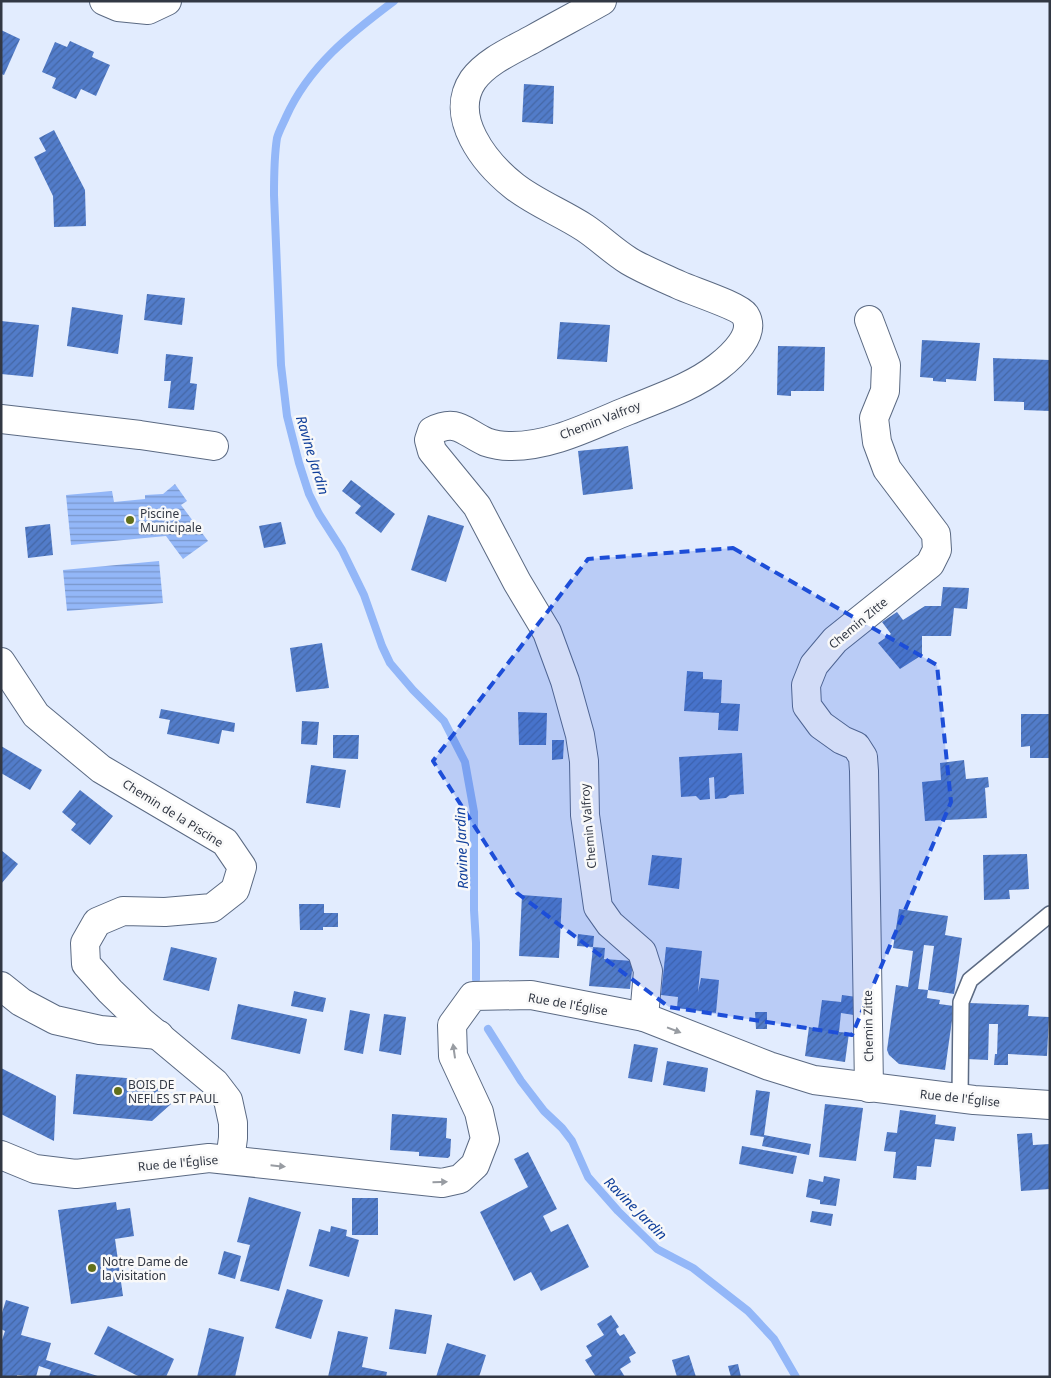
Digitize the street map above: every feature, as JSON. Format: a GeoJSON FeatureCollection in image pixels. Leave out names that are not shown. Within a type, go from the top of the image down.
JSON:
{"type":"FeatureCollection","features":[{"type":"Feature","properties":{"kind":"street"},"geometry":{"type":"LineString","coordinates":[[104,1],[118,7],[148,10],[167,1]]}},
{"type":"Feature","properties":{"kind":"street","name":"Chemin Valfroy"},"geometry":{"type":"LineString","coordinates":[[602,1],[507,54],[490,65],[473,80],[464,99],[465,120],[471,136],[488,160],[514,186],[585,228],[629,261],[687,289],[729,304],[744,313],[748,323],[746,336],[734,353],[717,368],[686,387],[577,432],[536,443],[509,446],[488,443],[453,424],[441,426],[432,431],[429,440],[432,451],[477,506],[517,582],[547,632],[566,681],[580,735],[584,761],[585,815],[598,908],[610,924],[642,952],[648,971],[644,1017]]}},
{"type":"Feature","properties":{"kind":"street","name":"Chemin Zitte"},"geometry":{"type":"LineString","coordinates":[[869,320],[886,365],[885,391],[874,418],[877,442],[887,469],[936,534],[937,550],[930,564],[835,640],[814,665],[806,685],[807,706],[821,725],[842,740],[856,746],[863,758],[869,1088]]}},
{"type":"Feature","properties":{"kind":"street"},"geometry":{"type":"LineString","coordinates":[[1,419],[140,435],[214,446]]}},
{"type":"Feature","properties":{"kind":"street","name":"Chemin de la Piscine"},"geometry":{"type":"LineString","coordinates":[[1,662],[36,716],[101,768],[225,842],[242,867],[235,890],[212,908],[165,912],[123,911],[97,922],[85,943],[86,964],[110,991],[142,1022],[215,1083],[228,1100],[233,1123],[230,1160]]}},
{"type":"Feature","properties":{"kind":"street"},"geometry":{"type":"LineString","coordinates":[[1,986],[21,1002],[55,1020],[100,1030],[158,1035]]}},
{"type":"Feature","properties":{"kind":"street","name":"Rue de l'Église"},"geometry":{"type":"LineString","coordinates":[[1,1155],[35,1169],[76,1174],[209,1158],[442,1183],[460,1179],[475,1165],[485,1139],[479,1112],[453,1056],[452,1025],[473,996],[531,996],[644,1017],[769,1066],[814,1080],[1000,1103],[1050,1105]]}},
{"type":"Feature","properties":{"kind":"lane"},"geometry":{"type":"LineString","coordinates":[[960,1098],[961,1002],[970,980],[1050,914]]}},
{"type":"Feature","properties":{"kind":"highlighted area"},"geometry":{"type":"Polygon","coordinates":[[[733,548],[937,665],[951,802],[852,1035],[669,1007],[517,893],[433,761],[588,559],[733,548]]]}},
{"type":"Feature","properties":{"kind":"water","name":"Piscine Municipale"},"geometry":{"type":"Polygon","coordinates":[[[175,484],[187,501],[181,505],[208,541],[183,559],[166,536],[71,545],[66,495],[112,491],[114,502],[145,499],[145,495],[163,494],[175,484]]]}},
{"type":"Feature","properties":{"kind":"water"},"geometry":{"type":"Polygon","coordinates":[[[159,561],[163,603],[67,611],[63,570],[159,561]]]}},
{"type":"Feature","properties":{"kind":"building"},"geometry":{"type":"Polygon","coordinates":[[[1,30],[20,39],[4,75],[1,74],[1,30]]]}},
{"type":"Feature","properties":{"kind":"building"},"geometry":{"type":"Polygon","coordinates":[[[70,41],[94,52],[92,57],[110,65],[96,96],[81,89],[76,99],[52,88],[56,78],[42,72],[55,42],[67,47],[70,41]]]}},
{"type":"Feature","properties":{"kind":"building"},"geometry":{"type":"Polygon","coordinates":[[[524,84],[554,86],[553,124],[522,122],[524,84]]]}},
{"type":"Feature","properties":{"kind":"building"},"geometry":{"type":"Polygon","coordinates":[[[54,130],[85,190],[86,226],[54,227],[53,196],[34,157],[46,151],[39,138],[54,130]]]}},
{"type":"Feature","properties":{"kind":"building"},"geometry":{"type":"Polygon","coordinates":[[[147,294],[185,298],[182,325],[144,320],[147,294]]]}},
{"type":"Feature","properties":{"kind":"building"},"geometry":{"type":"Polygon","coordinates":[[[72,307],[123,315],[118,354],[67,346],[72,307]]]}},
{"type":"Feature","properties":{"kind":"building"},"geometry":{"type":"Polygon","coordinates":[[[1,321],[39,325],[33,377],[1,374],[1,321]]]}},
{"type":"Feature","properties":{"kind":"building"},"geometry":{"type":"Polygon","coordinates":[[[560,322],[610,325],[607,362],[557,359],[560,322]]]}},
{"type":"Feature","properties":{"kind":"building"},"geometry":{"type":"Polygon","coordinates":[[[922,340],[980,343],[976,381],[946,379],[946,382],[920,377],[922,340]]]}},
{"type":"Feature","properties":{"kind":"building"},"geometry":{"type":"Polygon","coordinates":[[[778,346],[825,347],[824,391],[791,391],[791,396],[777,395],[778,346]]]}},
{"type":"Feature","properties":{"kind":"building"},"geometry":{"type":"Polygon","coordinates":[[[166,354],[193,357],[190,383],[197,384],[194,410],[168,408],[171,381],[164,381],[166,354]]]}},
{"type":"Feature","properties":{"kind":"building"},"geometry":{"type":"Polygon","coordinates":[[[993,358],[1050,360],[1050,411],[1024,410],[1024,402],[994,401],[993,358]]]}},
{"type":"Feature","properties":{"kind":"building"},"geometry":{"type":"Polygon","coordinates":[[[628,446],[633,489],[583,495],[578,451],[628,446]]]}},
{"type":"Feature","properties":{"kind":"building"},"geometry":{"type":"Polygon","coordinates":[[[351,480],[395,514],[381,533],[355,513],[361,506],[342,491],[351,480]]]}},
{"type":"Feature","properties":{"kind":"building"},"geometry":{"type":"Polygon","coordinates":[[[428,515],[464,526],[446,582],[411,570],[428,515]]]}},
{"type":"Feature","properties":{"kind":"building"},"geometry":{"type":"Polygon","coordinates":[[[281,522],[286,544],[264,548],[259,526],[281,522]]]}},
{"type":"Feature","properties":{"kind":"building"},"geometry":{"type":"Polygon","coordinates":[[[50,524],[53,555],[28,558],[25,527],[50,524]]]}},
{"type":"Feature","properties":{"kind":"building"},"geometry":{"type":"Polygon","coordinates":[[[943,587],[969,588],[967,609],[954,608],[951,636],[922,636],[922,655],[900,669],[878,643],[891,634],[882,622],[897,612],[903,620],[925,606],[941,606],[943,587]]]}},
{"type":"Feature","properties":{"kind":"building"},"geometry":{"type":"Polygon","coordinates":[[[322,643],[329,688],[296,692],[290,648],[322,643]]]}},
{"type":"Feature","properties":{"kind":"building"},"geometry":{"type":"Polygon","coordinates":[[[687,671],[703,672],[703,679],[722,680],[721,703],[740,704],[738,731],[718,730],[719,713],[684,711],[687,671]]]}},
{"type":"Feature","properties":{"kind":"building"},"geometry":{"type":"Polygon","coordinates":[[[161,709],[235,723],[234,732],[222,730],[219,744],[167,734],[170,720],[159,718],[161,709]]]}},
{"type":"Feature","properties":{"kind":"building"},"geometry":{"type":"Polygon","coordinates":[[[518,712],[547,713],[546,745],[519,745],[518,712]]]}},
{"type":"Feature","properties":{"kind":"building"},"geometry":{"type":"Polygon","coordinates":[[[1021,714],[1050,714],[1050,758],[1030,758],[1030,746],[1021,747],[1021,714]]]}},
{"type":"Feature","properties":{"kind":"building"},"geometry":{"type":"Polygon","coordinates":[[[302,721],[319,722],[317,745],[301,744],[302,721]]]}},
{"type":"Feature","properties":{"kind":"building"},"geometry":{"type":"Polygon","coordinates":[[[333,735],[359,735],[358,759],[333,758],[333,735]]]}},
{"type":"Feature","properties":{"kind":"building"},"geometry":{"type":"Polygon","coordinates":[[[552,740],[564,740],[563,759],[552,760],[552,740]]]}},
{"type":"Feature","properties":{"kind":"building"},"geometry":{"type":"Polygon","coordinates":[[[1,746],[42,770],[30,790],[1,773],[1,746]]]}},
{"type":"Feature","properties":{"kind":"building"},"geometry":{"type":"Polygon","coordinates":[[[742,753],[744,794],[715,799],[714,777],[709,778],[710,799],[700,800],[696,796],[681,797],[679,757],[742,753]]]}},
{"type":"Feature","properties":{"kind":"building"},"geometry":{"type":"Polygon","coordinates":[[[964,760],[966,779],[988,777],[989,787],[985,788],[987,818],[925,821],[922,782],[941,780],[940,763],[964,760]]]}},
{"type":"Feature","properties":{"kind":"building"},"geometry":{"type":"Polygon","coordinates":[[[311,765],[346,770],[340,808],[306,803],[311,765]]]}},
{"type":"Feature","properties":{"kind":"building"},"geometry":{"type":"Polygon","coordinates":[[[80,790],[113,816],[90,845],[71,830],[76,824],[62,812],[80,790]]]}},
{"type":"Feature","properties":{"kind":"building"},"geometry":{"type":"Polygon","coordinates":[[[1,850],[18,864],[1,884],[1,850]]]}},
{"type":"Feature","properties":{"kind":"building"},"geometry":{"type":"Polygon","coordinates":[[[1027,854],[1029,889],[1009,890],[1010,899],[984,900],[983,855],[1027,854]]]}},
{"type":"Feature","properties":{"kind":"building"},"geometry":{"type":"Polygon","coordinates":[[[652,855],[682,858],[679,889],[648,885],[652,855]]]}},
{"type":"Feature","properties":{"kind":"building"},"geometry":{"type":"Polygon","coordinates":[[[522,895],[562,898],[559,958],[519,956],[522,895]]]}},
{"type":"Feature","properties":{"kind":"building"},"geometry":{"type":"Polygon","coordinates":[[[299,904],[324,904],[324,913],[338,913],[338,927],[323,927],[323,930],[300,930],[299,904]]]}},
{"type":"Feature","properties":{"kind":"building"},"geometry":{"type":"Polygon","coordinates":[[[899,909],[948,916],[945,935],[962,938],[954,994],[928,990],[927,998],[940,1000],[939,1004],[954,1006],[945,1070],[899,1064],[889,1055],[887,1050],[896,985],[908,987],[913,951],[893,948],[899,909]],[[924,945],[918,989],[928,990],[934,946],[924,945]]]}},
{"type":"Feature","properties":{"kind":"building"},"geometry":{"type":"Polygon","coordinates":[[[578,934],[594,936],[593,947],[577,946],[578,934]]]}},
{"type":"Feature","properties":{"kind":"building"},"geometry":{"type":"Polygon","coordinates":[[[171,947],[217,958],[209,991],[163,980],[171,947]]]}},
{"type":"Feature","properties":{"kind":"building"},"geometry":{"type":"Polygon","coordinates":[[[593,947],[605,948],[604,959],[633,961],[630,989],[589,986],[593,947]]]}},
{"type":"Feature","properties":{"kind":"building"},"geometry":{"type":"Polygon","coordinates":[[[666,947],[702,951],[698,992],[701,978],[719,980],[716,1013],[677,1008],[678,997],[661,995],[666,947]]]}},
{"type":"Feature","properties":{"kind":"building"},"geometry":{"type":"Polygon","coordinates":[[[294,991],[326,998],[323,1012],[291,1006],[294,991]]]}},
{"type":"Feature","properties":{"kind":"building"},"geometry":{"type":"Polygon","coordinates":[[[842,995],[857,997],[854,1015],[841,1013],[839,1032],[849,1033],[845,1062],[805,1056],[809,1027],[818,1029],[822,1000],[841,1002],[842,995]]]}},
{"type":"Feature","properties":{"kind":"building"},"geometry":{"type":"Polygon","coordinates":[[[969,1003],[1029,1005],[1028,1016],[1049,1017],[1047,1056],[1008,1054],[1008,1065],[994,1065],[995,1054],[997,1054],[998,1024],[989,1024],[988,1060],[967,1059],[969,1003]]]}},
{"type":"Feature","properties":{"kind":"building"},"geometry":{"type":"Polygon","coordinates":[[[238,1004],[307,1019],[300,1054],[231,1039],[238,1004]]]}},
{"type":"Feature","properties":{"kind":"building"},"geometry":{"type":"Polygon","coordinates":[[[350,1010],[370,1014],[363,1054],[344,1050],[350,1010]]]}},
{"type":"Feature","properties":{"kind":"building"},"geometry":{"type":"Polygon","coordinates":[[[755,1012],[767,1012],[767,1029],[756,1029],[755,1012]]]}},
{"type":"Feature","properties":{"kind":"building"},"geometry":{"type":"Polygon","coordinates":[[[384,1014],[406,1017],[401,1055],[379,1051],[384,1014]]]}},
{"type":"Feature","properties":{"kind":"building"},"geometry":{"type":"Polygon","coordinates":[[[634,1044],[658,1048],[652,1082],[628,1078],[634,1044]]]}},
{"type":"Feature","properties":{"kind":"building"},"geometry":{"type":"Polygon","coordinates":[[[667,1061],[708,1068],[705,1092],[663,1085],[667,1061]]]}},
{"type":"Feature","properties":{"kind":"building"},"geometry":{"type":"Polygon","coordinates":[[[1,1068],[56,1096],[54,1141],[1,1114],[1,1068]]]}},
{"type":"Feature","properties":{"kind":"building","name":"BOIS DE NEFLES ST PAUL"},"geometry":{"type":"Polygon","coordinates":[[[76,1074],[151,1080],[171,1104],[152,1121],[73,1114],[76,1074]]]}},
{"type":"Feature","properties":{"kind":"building"},"geometry":{"type":"Polygon","coordinates":[[[756,1090],[770,1092],[764,1135],[811,1144],[809,1155],[762,1146],[764,1137],[750,1135],[756,1090]]]}},
{"type":"Feature","properties":{"kind":"building"},"geometry":{"type":"Polygon","coordinates":[[[825,1104],[863,1108],[856,1161],[819,1157],[825,1104]]]}},
{"type":"Feature","properties":{"kind":"building"},"geometry":{"type":"Polygon","coordinates":[[[900,1110],[936,1115],[935,1124],[956,1127],[954,1141],[935,1139],[931,1167],[917,1166],[916,1180],[893,1178],[896,1152],[884,1151],[887,1132],[897,1133],[900,1110]]]}},
{"type":"Feature","properties":{"kind":"building"},"geometry":{"type":"Polygon","coordinates":[[[392,1114],[447,1118],[446,1138],[451,1139],[450,1156],[448,1158],[419,1156],[419,1152],[390,1150],[392,1114]]]}},
{"type":"Feature","properties":{"kind":"building"},"geometry":{"type":"Polygon","coordinates":[[[1032,1133],[1033,1145],[1050,1144],[1050,1189],[1021,1191],[1017,1134],[1032,1133]]]}},
{"type":"Feature","properties":{"kind":"building"},"geometry":{"type":"Polygon","coordinates":[[[742,1146],[797,1156],[793,1174],[739,1164],[742,1146]]]}},
{"type":"Feature","properties":{"kind":"building"},"geometry":{"type":"Polygon","coordinates":[[[528,1152],[557,1209],[543,1216],[551,1232],[568,1224],[589,1267],[541,1291],[531,1272],[514,1281],[480,1212],[528,1187],[514,1159],[528,1152]]]}},
{"type":"Feature","properties":{"kind":"building"},"geometry":{"type":"Polygon","coordinates":[[[824,1176],[840,1179],[836,1206],[820,1204],[820,1200],[806,1197],[809,1179],[823,1182],[824,1176]]]}},
{"type":"Feature","properties":{"kind":"building"},"geometry":{"type":"Polygon","coordinates":[[[249,1197],[301,1212],[279,1291],[240,1281],[250,1245],[237,1242],[249,1197]]]}},
{"type":"Feature","properties":{"kind":"building"},"geometry":{"type":"Polygon","coordinates":[[[352,1198],[378,1198],[378,1235],[352,1235],[352,1198]]]}},
{"type":"Feature","properties":{"kind":"building","name":"Notre Dame de la visitation"},"geometry":{"type":"Polygon","coordinates":[[[116,1202],[117,1210],[130,1208],[134,1236],[115,1239],[123,1296],[71,1304],[58,1210],[116,1202]]]}},
{"type":"Feature","properties":{"kind":"building"},"geometry":{"type":"Polygon","coordinates":[[[812,1211],[833,1214],[831,1226],[810,1222],[812,1211]]]}},
{"type":"Feature","properties":{"kind":"building"},"geometry":{"type":"Polygon","coordinates":[[[331,1226],[347,1230],[346,1236],[359,1240],[349,1277],[309,1266],[319,1229],[330,1232],[331,1226]]]}},
{"type":"Feature","properties":{"kind":"building"},"geometry":{"type":"Polygon","coordinates":[[[224,1251],[241,1256],[235,1279],[218,1274],[224,1251]]]}},
{"type":"Feature","properties":{"kind":"building"},"geometry":{"type":"Polygon","coordinates":[[[287,1289],[323,1300],[311,1339],[275,1328],[287,1289]]]}},
{"type":"Feature","properties":{"kind":"building"},"geometry":{"type":"Polygon","coordinates":[[[6,1300],[29,1307],[21,1335],[51,1343],[46,1360],[101,1377],[49,1377],[51,1370],[39,1366],[36,1377],[17,1375],[17,1377],[1,1377],[1,1343],[5,1331],[1,1329],[1,1316],[6,1300]]]}},
{"type":"Feature","properties":{"kind":"building"},"geometry":{"type":"Polygon","coordinates":[[[395,1309],[432,1315],[426,1354],[389,1349],[395,1309]]]}},
{"type":"Feature","properties":{"kind":"building"},"geometry":{"type":"Polygon","coordinates":[[[611,1315],[619,1327],[616,1329],[617,1332],[620,1336],[624,1334],[636,1353],[629,1357],[631,1362],[620,1369],[625,1377],[596,1377],[585,1360],[592,1356],[586,1346],[604,1335],[597,1324],[611,1315]]]}},
{"type":"Feature","properties":{"kind":"building"},"geometry":{"type":"Polygon","coordinates":[[[108,1326],[174,1359],[166,1377],[140,1377],[94,1354],[108,1326]]]}},
{"type":"Feature","properties":{"kind":"building"},"geometry":{"type":"Polygon","coordinates":[[[209,1328],[244,1337],[235,1377],[197,1377],[209,1328]]]}},
{"type":"Feature","properties":{"kind":"building"},"geometry":{"type":"Polygon","coordinates":[[[338,1331],[368,1337],[362,1367],[387,1372],[386,1377],[328,1377],[338,1331]]]}},
{"type":"Feature","properties":{"kind":"building"},"geometry":{"type":"Polygon","coordinates":[[[447,1343],[486,1355],[479,1377],[436,1377],[447,1343]]]}},
{"type":"Feature","properties":{"kind":"building"},"geometry":{"type":"Polygon","coordinates":[[[689,1355],[696,1377],[677,1377],[672,1360],[689,1355]]]}},
{"type":"Feature","properties":{"kind":"building"},"geometry":{"type":"Polygon","coordinates":[[[738,1364],[741,1377],[731,1377],[728,1366],[738,1364]]]}},
{"type":"Feature","properties":{"kind":"waterway","name":"Ravine Jardin"},"geometry":{"type":"LineString","coordinates":[[394,1],[332,52],[306,82],[295,99],[277,138],[274,195],[281,365],[287,416],[309,494],[319,514],[342,550],[364,595],[390,663],[413,690],[444,721],[465,762],[474,812],[476,979]]}},
{"type":"Feature","properties":{"kind":"waterway","name":"Ravine Jardin"},"geometry":{"type":"LineString","coordinates":[[488,1029],[521,1081],[544,1111],[562,1128],[572,1141],[588,1177],[618,1211],[657,1249],[693,1268],[748,1311],[774,1339],[796,1377]]}},
{"type":"Feature","properties":{"kind":"place","name":"Piscine Municipale"},"geometry":{"type":"Point","coordinates":[130,520]}},
{"type":"Feature","properties":{"kind":"place","name":"BOIS DE NEFLES ST PAUL"},"geometry":{"type":"Point","coordinates":[118,1091]}},
{"type":"Feature","properties":{"kind":"place","name":"Notre Dame de la visitation"},"geometry":{"type":"Point","coordinates":[92,1268]}}]}
